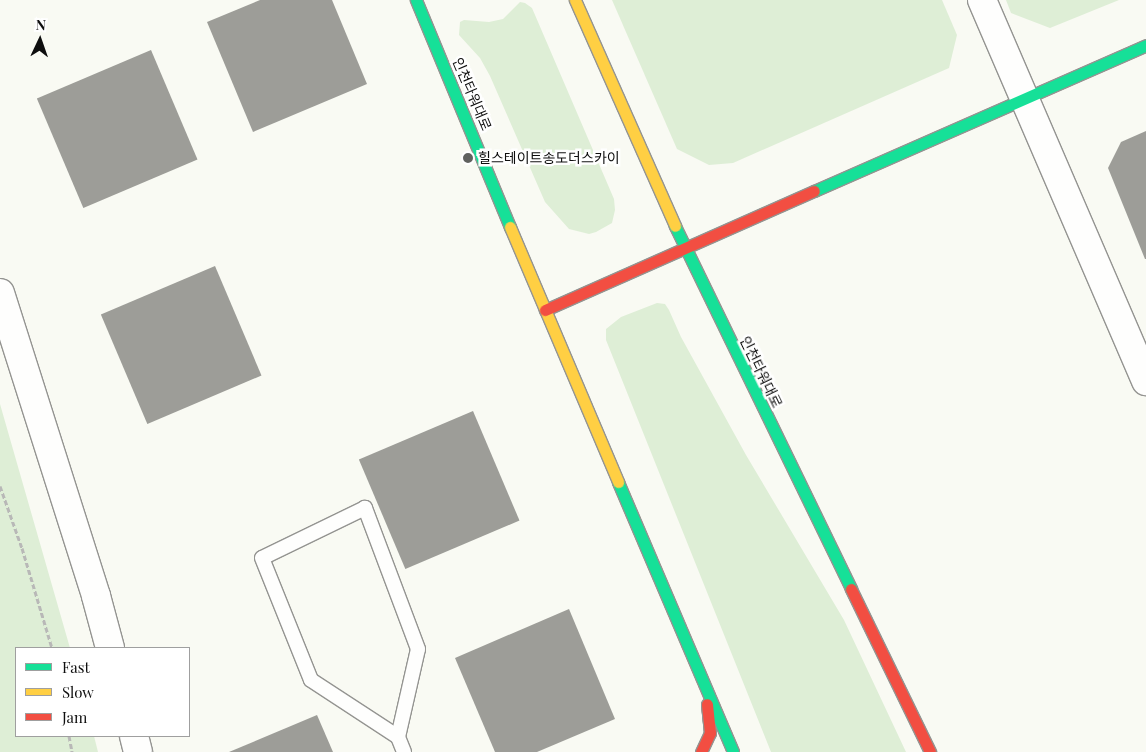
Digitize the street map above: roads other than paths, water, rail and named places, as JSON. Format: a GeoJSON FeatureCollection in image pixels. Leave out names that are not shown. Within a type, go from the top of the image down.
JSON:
{"type":"FeatureCollection","features":[{"type":"Feature","properties":{"kind":"main road","name":"인천타워대로"},"geometry":{"type":"LineString","coordinates":[[416,0],[545,310],[733,752]]}},
{"type":"Feature","properties":{"kind":"main road","name":"인천타워대로"},"geometry":{"type":"LineString","coordinates":[[574,0],[684,247],[930,752]]}},
{"type":"Feature","properties":{"kind":"main road"},"geometry":{"type":"LineString","coordinates":[[545,310],[1146,44]]}},
{"type":"Feature","properties":{"kind":"main road"},"geometry":{"type":"LineString","coordinates":[[701,752],[710,732],[710,717],[702,681]]}},
{"type":"Feature","properties":{"kind":"street"},"geometry":{"type":"LineString","coordinates":[[982,0],[1146,381]]}},
{"type":"Feature","properties":{"kind":"street"},"geometry":{"type":"LineString","coordinates":[[0,293],[96,596],[110,647]]}},
{"type":"Feature","properties":{"kind":"street"},"geometry":{"type":"LineString","coordinates":[[134,737],[138,752]]}},
{"type":"Feature","properties":{"kind":"lane"},"geometry":{"type":"LineString","coordinates":[[398,737],[311,680],[262,558],[365,508],[418,649],[398,737],[404,752]]}},
{"type":"Feature","properties":{"kind":"place","name":"힐스테이트송도더스카이"},"geometry":{"type":"Point","coordinates":[468,158]}}]}
